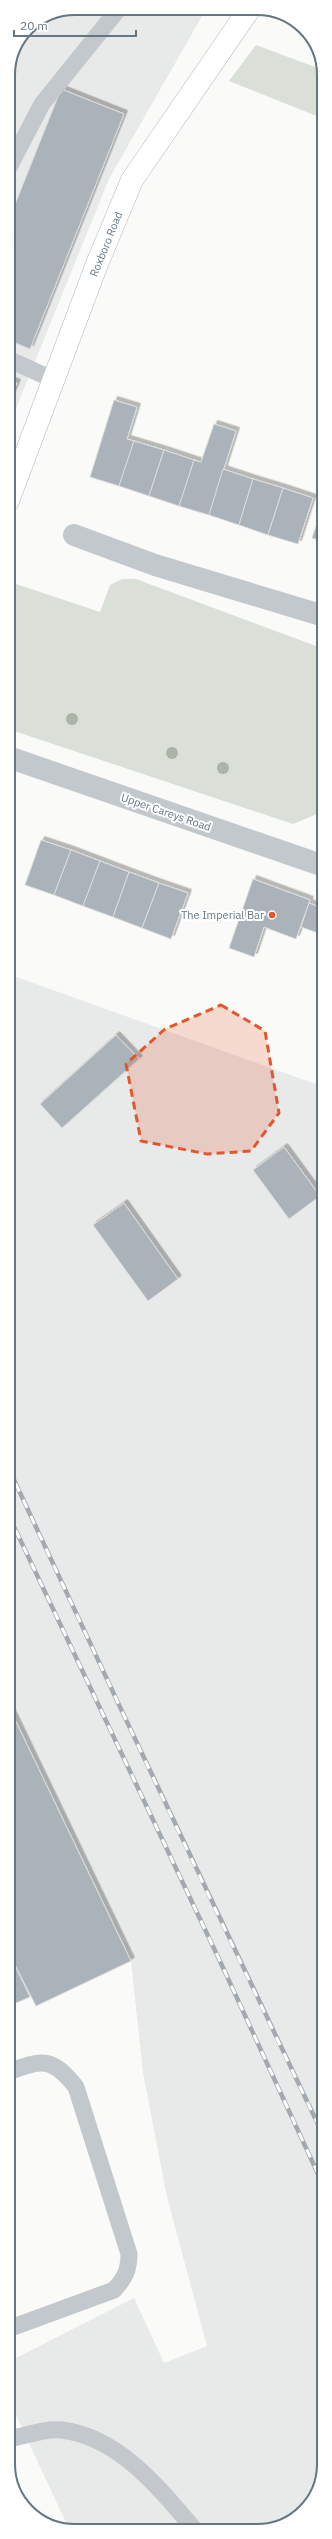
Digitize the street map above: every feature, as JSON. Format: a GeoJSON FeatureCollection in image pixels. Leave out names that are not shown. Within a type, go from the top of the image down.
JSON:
{"type":"FeatureCollection","features":[{"type":"Feature","properties":{"kind":"main road","name":"Roxboro Road"},"geometry":{"type":"LineString","coordinates":[[15,483],[97,264],[132,180],[200,84],[245,15]]}},
{"type":"Feature","properties":{"kind":"street"},"geometry":{"type":"LineString","coordinates":[[74,535],[155,565],[317,614]]}},
{"type":"Feature","properties":{"kind":"street","name":"Upper Careys Road"},"geometry":{"type":"LineString","coordinates":[[15,759],[317,864]]}},
{"type":"Feature","properties":{"kind":"lane"},"geometry":{"type":"LineString","coordinates":[[15,156],[42,104],[114,15]]}},
{"type":"Feature","properties":{"kind":"lane"},"geometry":{"type":"LineString","coordinates":[[15,361],[54,380]]}},
{"type":"Feature","properties":{"kind":"lane"},"geometry":{"type":"LineString","coordinates":[[15,2069],[29,2064],[46,2063],[62,2069],[76,2087],[129,2254],[129,2267],[123,2280],[114,2290],[15,2326]]}},
{"type":"Feature","properties":{"kind":"lane"},"geometry":{"type":"LineString","coordinates":[[15,2438],[61,2430],[96,2438],[126,2458],[172,2503],[191,2524]]}},
{"type":"Feature","properties":{"kind":"highlighted area"},"geometry":{"type":"Polygon","coordinates":[[[221,1005],[265,1031],[279,1113],[251,1151],[207,1154],[141,1141],[126,1064],[165,1029],[221,1005]]]}},
{"type":"Feature","properties":{"kind":"shaded area"},"geometry":{"type":"Polygon","coordinates":[[[203,15],[109,179],[15,411],[15,75],[16,64],[20,52],[25,42],[42,25],[64,16],[203,15]]]}},
{"type":"Feature","properties":{"kind":"shaded area"},"geometry":{"type":"Polygon","coordinates":[[[256,45],[316,68],[317,116],[229,81],[256,45]]]}},
{"type":"Feature","properties":{"kind":"shaded area"},"geometry":{"type":"Polygon","coordinates":[[[122,579],[136,579],[317,646],[317,814],[293,824],[15,731],[16,584],[100,612],[110,585],[122,579]]]}},
{"type":"Feature","properties":{"kind":"shaded area"},"geometry":{"type":"Polygon","coordinates":[[[15,977],[317,1084],[317,2464],[316,2475],[307,2497],[293,2512],[272,2522],[261,2524],[66,2523],[15,2413],[15,2358],[134,2298],[164,2363],[207,2346],[167,2197],[143,2073],[131,1961],[15,1720],[15,977]]]}},
{"type":"Feature","properties":{"kind":"building"},"geometry":{"type":"Polygon","coordinates":[[[61,89],[124,114],[30,349],[15,343],[15,204],[61,89]]]}},
{"type":"Feature","properties":{"kind":"building"},"geometry":{"type":"Polygon","coordinates":[[[114,400],[137,407],[127,439],[134,441],[119,486],[90,477],[114,400]]]}},
{"type":"Feature","properties":{"kind":"building"},"geometry":{"type":"Polygon","coordinates":[[[214,424],[236,431],[209,515],[179,506],[194,460],[201,462],[214,424]]]}},
{"type":"Feature","properties":{"kind":"building"},"geometry":{"type":"Polygon","coordinates":[[[134,441],[164,450],[149,496],[119,486],[134,441]]]}},
{"type":"Feature","properties":{"kind":"building"},"geometry":{"type":"Polygon","coordinates":[[[164,450],[194,460],[179,506],[149,496],[164,450]]]}},
{"type":"Feature","properties":{"kind":"building"},"geometry":{"type":"Polygon","coordinates":[[[223,469],[253,479],[239,525],[209,515],[223,469]]]}},
{"type":"Feature","properties":{"kind":"building"},"geometry":{"type":"Polygon","coordinates":[[[253,479],[283,488],[268,535],[239,525],[253,479]]]}},
{"type":"Feature","properties":{"kind":"building"},"geometry":{"type":"Polygon","coordinates":[[[283,488],[313,498],[298,544],[268,535],[283,488]]]}},
{"type":"Feature","properties":{"kind":"building"},"geometry":{"type":"Polygon","coordinates":[[[317,523],[317,540],[312,538],[317,523]]]}},
{"type":"Feature","properties":{"kind":"building"},"geometry":{"type":"Polygon","coordinates":[[[41,840],[71,850],[54,895],[25,885],[41,840]]]}},
{"type":"Feature","properties":{"kind":"building"},"geometry":{"type":"Polygon","coordinates":[[[71,850],[100,861],[83,906],[54,895],[71,850]]]}},
{"type":"Feature","properties":{"kind":"building"},"geometry":{"type":"Polygon","coordinates":[[[100,861],[129,872],[113,917],[83,906],[100,861]]]}},
{"type":"Feature","properties":{"kind":"building"},"geometry":{"type":"Polygon","coordinates":[[[129,872],[159,883],[142,928],[113,917],[129,872]]]}},
{"type":"Feature","properties":{"kind":"building","name":"The Imperial Bar"},"geometry":{"type":"Polygon","coordinates":[[[253,879],[310,900],[296,939],[264,927],[254,957],[229,948],[253,879]]]}},
{"type":"Feature","properties":{"kind":"building"},"geometry":{"type":"Polygon","coordinates":[[[159,883],[188,893],[171,939],[142,928],[159,883]]]}},
{"type":"Feature","properties":{"kind":"building"},"geometry":{"type":"Polygon","coordinates":[[[309,903],[317,906],[317,933],[301,927],[309,903]]]}},
{"type":"Feature","properties":{"kind":"building"},"geometry":{"type":"Polygon","coordinates":[[[116,1035],[139,1059],[62,1128],[40,1104],[116,1035]]]}},
{"type":"Feature","properties":{"kind":"building"},"geometry":{"type":"Polygon","coordinates":[[[284,1147],[317,1192],[317,1198],[289,1219],[253,1170],[284,1147]]]}},
{"type":"Feature","properties":{"kind":"building"},"geometry":{"type":"Polygon","coordinates":[[[124,1203],[178,1279],[148,1301],[93,1225],[124,1203]]]}},
{"type":"Feature","properties":{"kind":"building"},"geometry":{"type":"Polygon","coordinates":[[[15,1720],[131,1961],[36,2006],[15,1965],[15,1720]]]}},
{"type":"Feature","properties":{"kind":"building"},"geometry":{"type":"Polygon","coordinates":[[[15,1966],[30,1997],[15,2003],[15,1966]]]}},
{"type":"Feature","properties":{"kind":"railway"},"geometry":{"type":"LineString","coordinates":[[15,1482],[317,2122]]}},
{"type":"Feature","properties":{"kind":"railway"},"geometry":{"type":"LineString","coordinates":[[15,1529],[219,1959],[317,2172]]}},
{"type":"Feature","properties":{"kind":"place","name":"The Imperial Bar"},"geometry":{"type":"Point","coordinates":[272,915]}}]}
